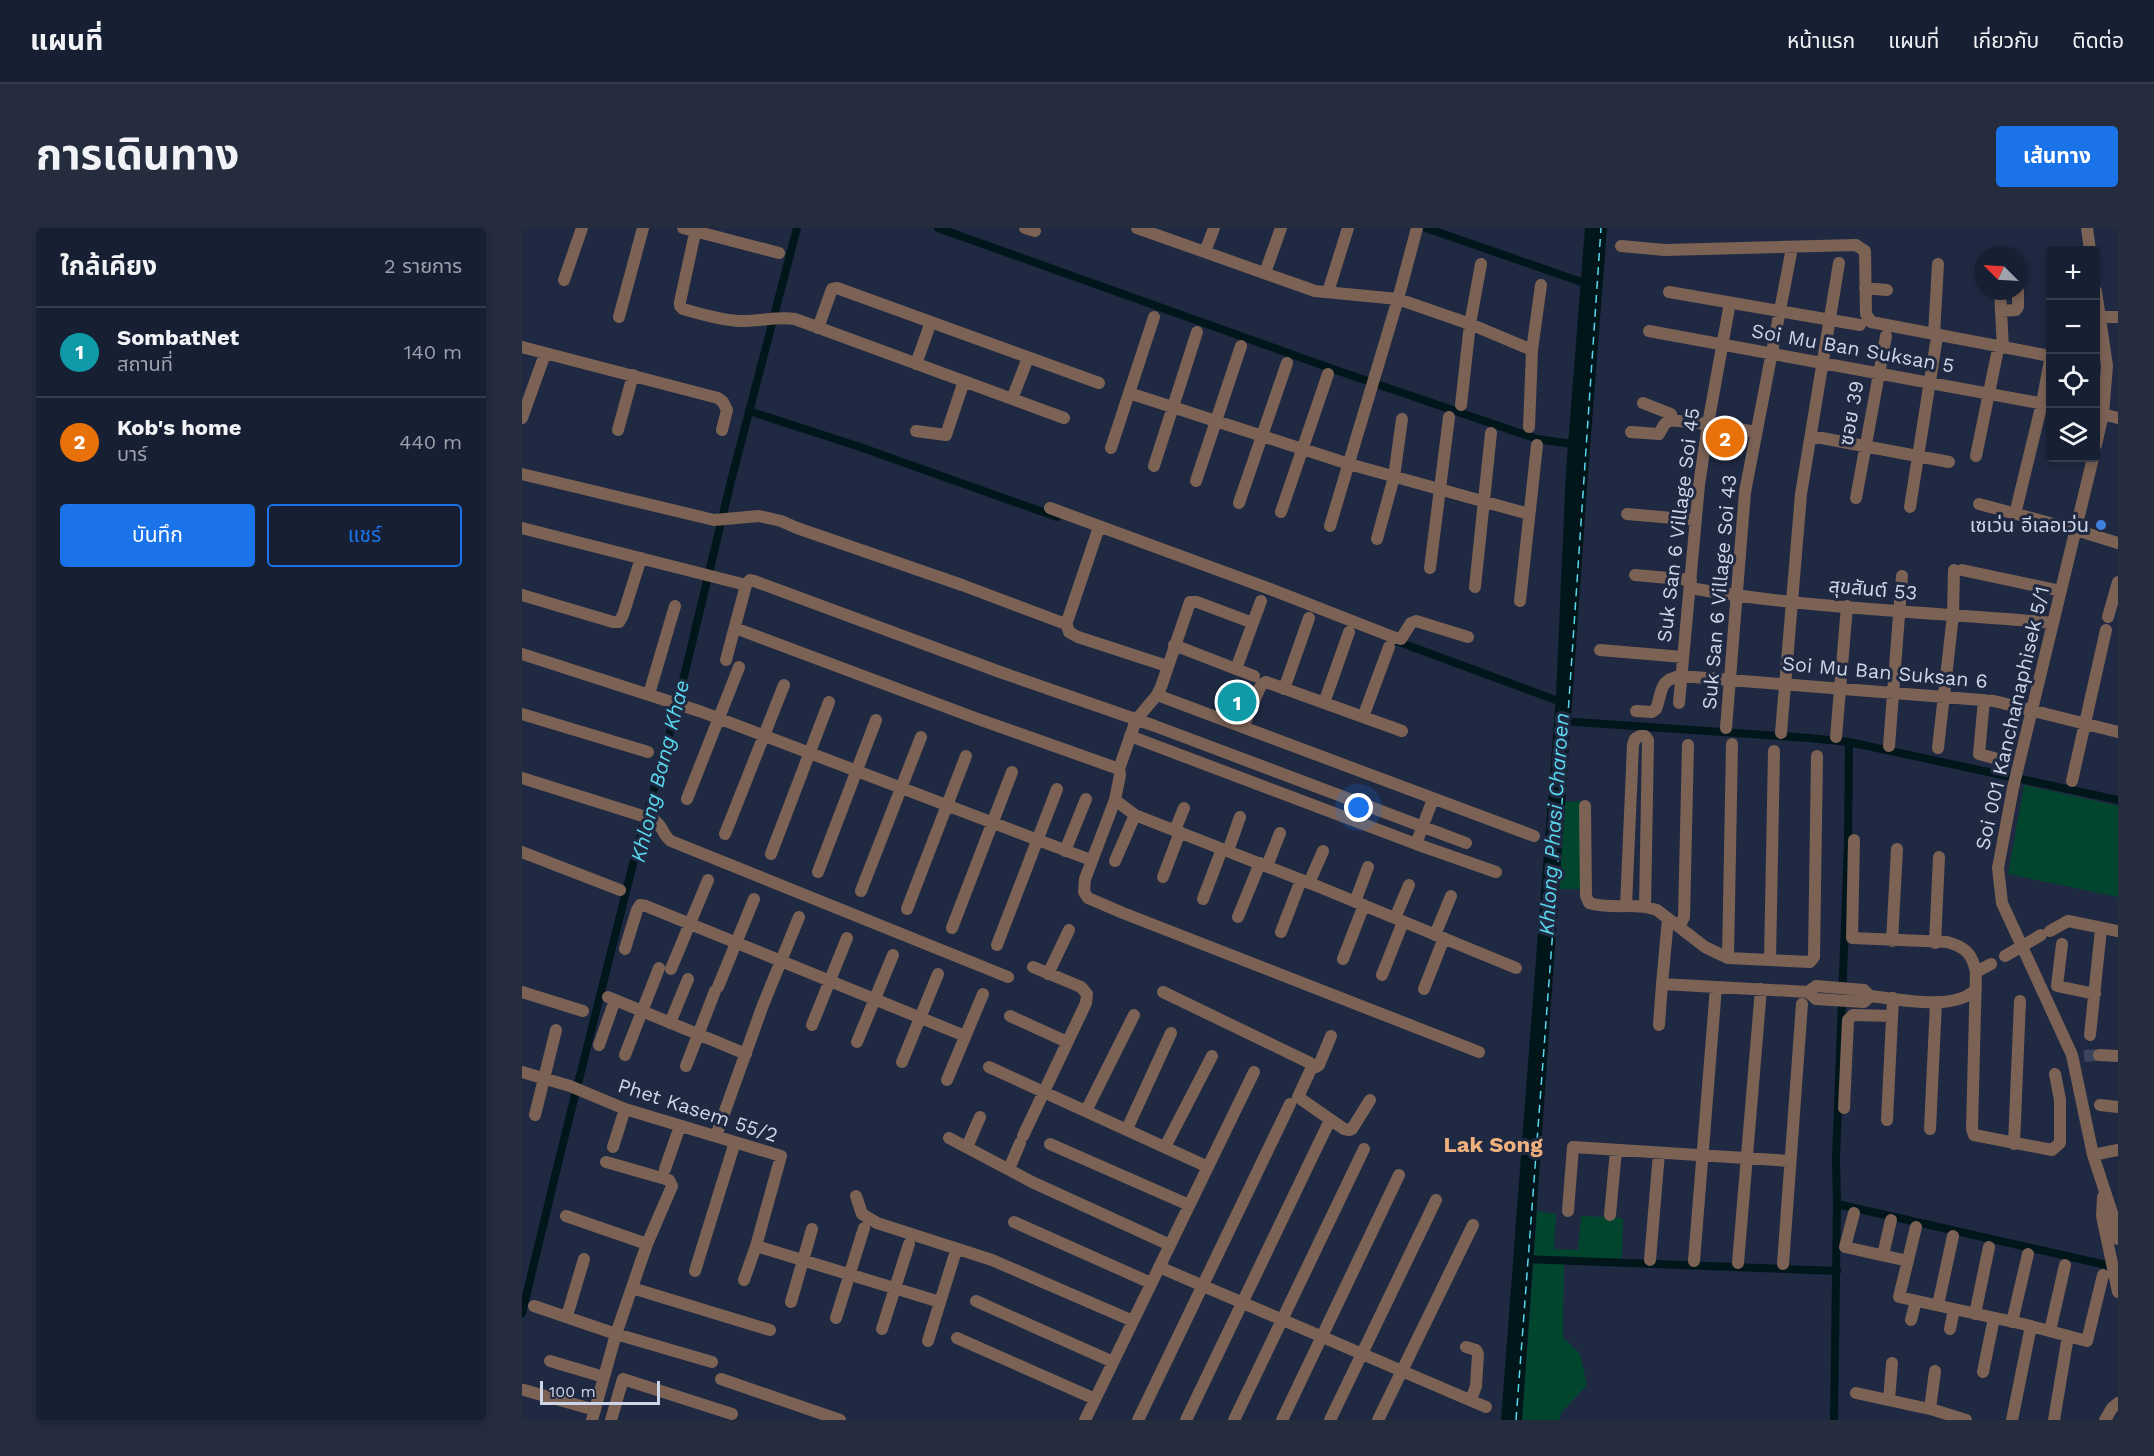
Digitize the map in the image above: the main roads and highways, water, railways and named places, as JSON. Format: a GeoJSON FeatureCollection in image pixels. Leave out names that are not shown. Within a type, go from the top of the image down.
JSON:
{"type":"FeatureCollection","features":[{"type":"Feature","properties":{"kind":"water","name":"Khlong Phasi Charoen"},"geometry":{"type":"Polygon","coordinates":[[[1585,228],[1607,228],[1522,1420],[1501,1420],[1556,695],[1566,471],[1585,228]]]}},
{"type":"Feature","properties":{"kind":"waterway","name":"Khlong Bang Khae"},"geometry":{"type":"LineString","coordinates":[[522,1313],[635,856],[674,718],[731,481],[797,228]]}},
{"type":"Feature","properties":{"kind":"waterway"},"geometry":{"type":"LineString","coordinates":[[938,228],[1330,368],[1537,439],[1579,445]]}},
{"type":"Feature","properties":{"kind":"waterway"},"geometry":{"type":"LineString","coordinates":[[1426,228],[1590,285]]}},
{"type":"Feature","properties":{"kind":"waterway"},"geometry":{"type":"LineString","coordinates":[[749,411],[860,447],[1057,517]]}},
{"type":"Feature","properties":{"kind":"waterway"},"geometry":{"type":"LineString","coordinates":[[1396,641],[1561,702]]}},
{"type":"Feature","properties":{"kind":"waterway","name":"Khlong Phasi Charoen"},"geometry":{"type":"LineString","coordinates":[[1561,721],[1849,742],[2118,800]]}},
{"type":"Feature","properties":{"kind":"waterway"},"geometry":{"type":"LineString","coordinates":[[1834,1420],[1836,1159],[1848,845],[1849,742]]}},
{"type":"Feature","properties":{"kind":"waterway"},"geometry":{"type":"LineString","coordinates":[[1837,1204],[2115,1267]]}},
{"type":"Feature","properties":{"kind":"waterway"},"geometry":{"type":"LineString","coordinates":[[1523,1259],[1837,1271]]}},
{"type":"Feature","properties":{"kind":"tunnel"},"geometry":{"type":"LineString","coordinates":[[2084,1056],[2099,1055]]}},
{"type":"Feature","properties":{"kind":"place","name":"Kob's home"},"geometry":{"type":"Point","coordinates":[1725,438]}},
{"type":"Feature","properties":{"kind":"place","name":"เซเว่น อีเลอเว่น"},"geometry":{"type":"Point","coordinates":[2101,525]}},
{"type":"Feature","properties":{"kind":"place","name":"SombatNet"},"geometry":{"type":"Point","coordinates":[1237,702]}},
{"type":"Feature","properties":{"kind":"district","name":"Lak Song"},"geometry":{"type":"Point","coordinates":[1493,1144]}}]}
